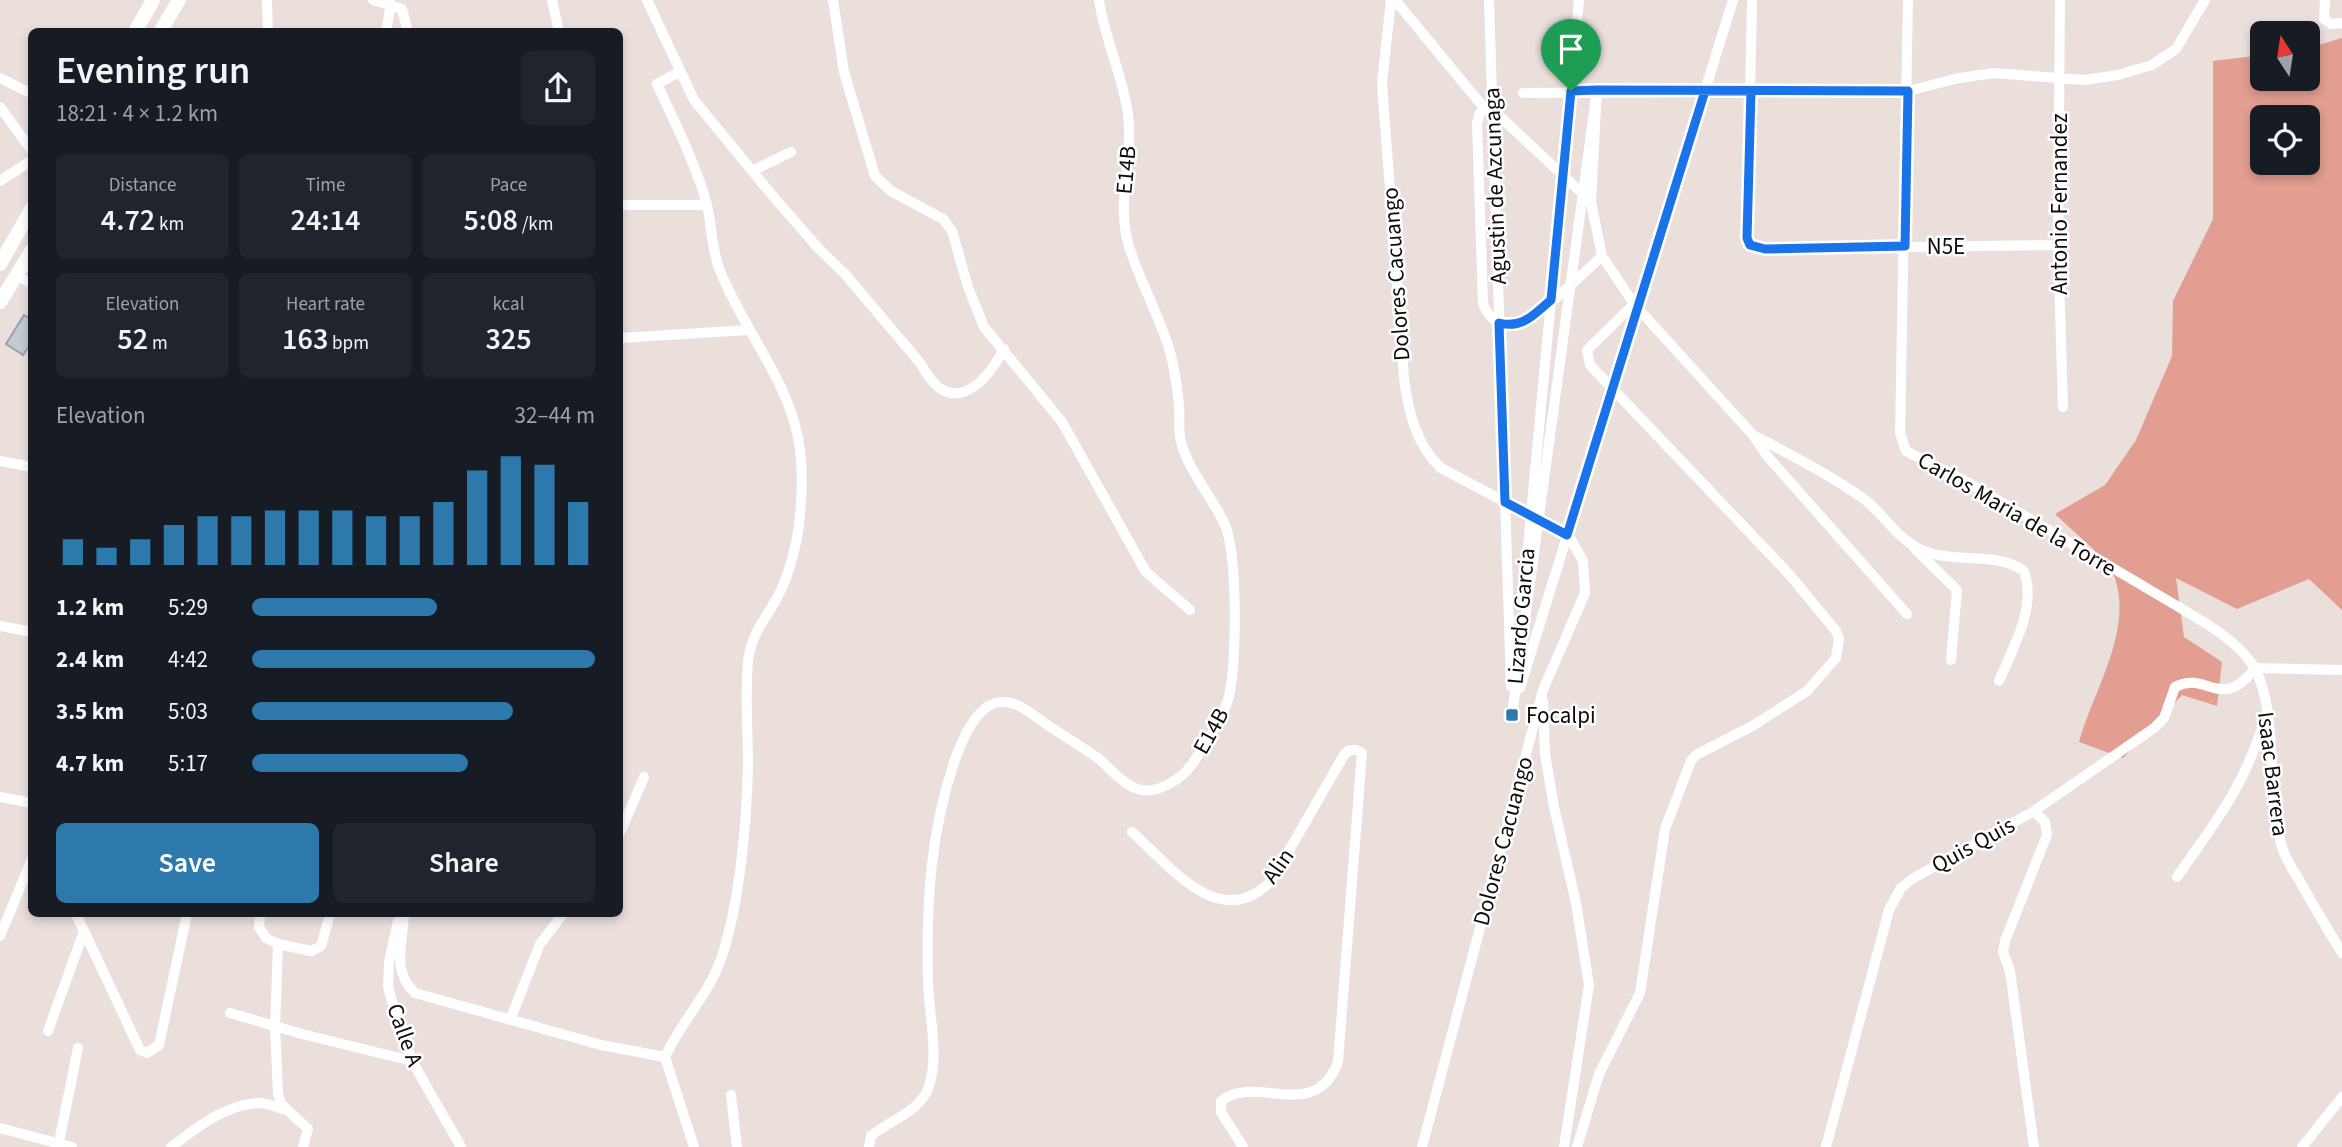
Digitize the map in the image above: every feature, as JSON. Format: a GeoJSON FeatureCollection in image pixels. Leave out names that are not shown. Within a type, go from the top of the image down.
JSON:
{"type":"FeatureCollection","features":[{"type":"Feature","properties":{"kind":"highway"},"geometry":{"type":"LineString","coordinates":[[137,28],[153,0]]}},
{"type":"Feature","properties":{"kind":"highway"},"geometry":{"type":"LineString","coordinates":[[162,28],[179,0]]}},
{"type":"Feature","properties":{"kind":"highway"},"geometry":{"type":"LineString","coordinates":[[0,264],[28,215]]}},
{"type":"Feature","properties":{"kind":"highway"},"geometry":{"type":"LineString","coordinates":[[0,302],[28,256]]}},
{"type":"Feature","properties":{"kind":"street"},"geometry":{"type":"LineString","coordinates":[[141,0],[144,15]]}},
{"type":"Feature","properties":{"kind":"street"},"geometry":{"type":"LineString","coordinates":[[267,0],[268,28]]}},
{"type":"Feature","properties":{"kind":"street"},"geometry":{"type":"LineString","coordinates":[[373,0],[402,9],[407,28]]}},
{"type":"Feature","properties":{"kind":"street"},"geometry":{"type":"LineString","coordinates":[[552,0],[558,28]]}},
{"type":"Feature","properties":{"kind":"street"},"geometry":{"type":"LineString","coordinates":[[647,0],[694,100],[752,172],[818,248],[845,274],[921,364],[929,380],[944,391],[959,394],[975,388],[992,371],[1004,349]]}},
{"type":"Feature","properties":{"kind":"street"},"geometry":{"type":"LineString","coordinates":[[833,0],[844,72],[874,176],[891,191],[943,219],[952,232],[968,287],[984,327],[1062,422],[1146,572],[1190,610]]}},
{"type":"Feature","properties":{"kind":"street","name":"E14B"},"geometry":{"type":"LineString","coordinates":[[869,1147],[870,1136],[917,1105],[928,1089],[932,1068],[928,978],[930,870],[946,786],[958,752],[975,720],[986,707],[1001,701],[1019,706],[1097,757],[1134,788],[1150,791],[1172,783],[1190,767],[1217,723],[1230,690],[1235,649],[1231,541],[1223,521],[1190,468],[1180,438],[1179,406],[1171,353],[1127,240],[1122,218],[1122,194],[1129,148],[1127,113],[1124,88],[1099,0]]}},
{"type":"Feature","properties":{"kind":"street"},"geometry":{"type":"LineString","coordinates":[[1393,0],[1489,110],[1587,198]]}},
{"type":"Feature","properties":{"kind":"street","name":"Dolores Cacuango"},"geometry":{"type":"LineString","coordinates":[[1393,0],[1382,83],[1406,399],[1413,425],[1435,462],[1567,535],[1577,547],[1583,561],[1585,593],[1543,690],[1422,1147]]}},
{"type":"Feature","properties":{"kind":"street","name":"Agustin de Azcunaga"},"geometry":{"type":"LineString","coordinates":[[1489,0],[1489,110],[1512,715]]}},
{"type":"Feature","properties":{"kind":"street","name":"Lizardo Garcia"},"geometry":{"type":"LineString","coordinates":[[1512,715],[1534,518],[1551,300],[1580,0]]}},
{"type":"Feature","properties":{"kind":"street"},"geometry":{"type":"LineString","coordinates":[[1512,715],[1636,306],[1733,0]]}},
{"type":"Feature","properties":{"kind":"street"},"geometry":{"type":"LineString","coordinates":[[1751,91],[1752,0]]}},
{"type":"Feature","properties":{"kind":"street","name":"Carlos Maria de la Torre"},"geometry":{"type":"LineString","coordinates":[[1908,0],[1900,433],[1906,451],[1969,483],[2207,625],[2249,658],[2255,668]]}},
{"type":"Feature","properties":{"kind":"street","name":"Antonio Fernandez"},"geometry":{"type":"LineString","coordinates":[[2060,0],[2058,245],[2063,407]]}},
{"type":"Feature","properties":{"kind":"street"},"geometry":{"type":"LineString","coordinates":[[1523,93],[1597,90],[1908,91],[1959,78],[1994,73],[2084,80],[2107,77],[2152,65],[2176,49],[2205,0]]}},
{"type":"Feature","properties":{"kind":"street"},"geometry":{"type":"LineString","coordinates":[[2325,0],[2324,19],[2331,24],[2342,23]]}},
{"type":"Feature","properties":{"kind":"street"},"geometry":{"type":"LineString","coordinates":[[387,28],[391,4]]}},
{"type":"Feature","properties":{"kind":"street"},"geometry":{"type":"LineString","coordinates":[[679,72],[657,84],[693,162],[707,205],[718,264],[748,330],[784,397],[795,424],[801,458],[800,517],[786,579],[778,597],[758,627],[748,661],[746,806],[737,882],[723,954],[716,972],[676,1034],[665,1057],[694,1147]]}},
{"type":"Feature","properties":{"kind":"street"},"geometry":{"type":"LineString","coordinates":[[0,78],[28,92]]}},
{"type":"Feature","properties":{"kind":"street","name":"Lizardo Garcia"},"geometry":{"type":"LineString","coordinates":[[1534,518],[1587,198],[1597,90]]}},
{"type":"Feature","properties":{"kind":"street","name":"N5E"},"geometry":{"type":"LineString","coordinates":[[1751,91],[1747,238],[1750,245],[1765,249],[2058,245]]}},
{"type":"Feature","properties":{"kind":"street"},"geometry":{"type":"LineString","coordinates":[[0,107],[28,146]]}},
{"type":"Feature","properties":{"kind":"street"},"geometry":{"type":"LineString","coordinates":[[1489,110],[1480,113],[1477,123],[1483,303],[1491,318],[1499,323],[1517,325],[1526,322],[1602,257]]}},
{"type":"Feature","properties":{"kind":"street"},"geometry":{"type":"LineString","coordinates":[[752,172],[791,152]]}},
{"type":"Feature","properties":{"kind":"street"},"geometry":{"type":"LineString","coordinates":[[0,181],[28,163]]}},
{"type":"Feature","properties":{"kind":"street","name":"Lizardo Garcia"},"geometry":{"type":"LineString","coordinates":[[1587,198],[1602,257],[1636,306],[1753,435],[1768,457],[1907,614]]}},
{"type":"Feature","properties":{"kind":"street"},"geometry":{"type":"LineString","coordinates":[[623,205],[707,205]]}},
{"type":"Feature","properties":{"kind":"street"},"geometry":{"type":"LineString","coordinates":[[16,275],[28,282]]}},
{"type":"Feature","properties":{"kind":"street"},"geometry":{"type":"LineString","coordinates":[[1577,1147],[1599,1074],[1640,993],[1665,829],[1691,761],[1696,755],[1754,725],[1807,691],[1831,665],[1839,649],[1836,631],[1789,574],[1590,365],[1587,350],[1636,306]]}},
{"type":"Feature","properties":{"kind":"street"},"geometry":{"type":"LineString","coordinates":[[623,338],[748,330]]}},
{"type":"Feature","properties":{"kind":"street"},"geometry":{"type":"LineString","coordinates":[[1753,435],[1825,474],[1866,501],[1957,590],[1951,660]]}},
{"type":"Feature","properties":{"kind":"street"},"geometry":{"type":"LineString","coordinates":[[0,461],[28,466]]}},
{"type":"Feature","properties":{"kind":"street"},"geometry":{"type":"LineString","coordinates":[[1912,545],[1934,553],[1965,559],[1999,559],[2024,571],[2030,587],[2022,628],[1999,681]]}},
{"type":"Feature","properties":{"kind":"street"},"geometry":{"type":"LineString","coordinates":[[0,626],[28,631]]}},
{"type":"Feature","properties":{"kind":"street"},"geometry":{"type":"LineString","coordinates":[[2255,668],[2342,670]]}},
{"type":"Feature","properties":{"kind":"street","name":"Isaac Barrera"},"geometry":{"type":"LineString","coordinates":[[2255,668],[2266,714],[2276,819],[2283,851],[2342,953]]}},
{"type":"Feature","properties":{"kind":"street","name":"Quis Quis"},"geometry":{"type":"LineString","coordinates":[[1826,1147],[1893,899],[1912,879],[2034,811],[2154,728],[2164,718],[2175,687],[2194,682],[2221,691],[2245,682],[2255,668]]}},
{"type":"Feature","properties":{"kind":"street"},"geometry":{"type":"LineString","coordinates":[[1543,690],[1545,754],[1576,903],[1589,985],[1564,1147]]}},
{"type":"Feature","properties":{"kind":"street"},"geometry":{"type":"LineString","coordinates":[[2177,877],[2218,822],[2241,781],[2254,757],[2266,714]]}},
{"type":"Feature","properties":{"kind":"street","name":"Alin"},"geometry":{"type":"LineString","coordinates":[[1132,832],[1195,889],[1220,901],[1241,901],[1264,888],[1272,880],[1344,755],[1349,750],[1362,753],[1338,1062],[1333,1077],[1315,1091],[1303,1094],[1235,1094],[1221,1101],[1221,1112],[1243,1147]]}},
{"type":"Feature","properties":{"kind":"street"},"geometry":{"type":"LineString","coordinates":[[623,826],[644,777]]}},
{"type":"Feature","properties":{"kind":"street"},"geometry":{"type":"LineString","coordinates":[[0,797],[28,802]]}},
{"type":"Feature","properties":{"kind":"street"},"geometry":{"type":"LineString","coordinates":[[2034,811],[2045,822],[2047,835],[2008,930],[2003,952],[2010,971],[2034,1147]]}},
{"type":"Feature","properties":{"kind":"street"},"geometry":{"type":"LineString","coordinates":[[0,936],[27,883]]}},
{"type":"Feature","properties":{"kind":"street"},"geometry":{"type":"LineString","coordinates":[[77,917],[140,1050],[147,1053],[159,1045],[186,917]]}},
{"type":"Feature","properties":{"kind":"street"},"geometry":{"type":"LineString","coordinates":[[260,917],[258,927],[261,933],[278,944],[311,951],[317,950],[329,917]]}},
{"type":"Feature","properties":{"kind":"street","name":"Calle A"},"geometry":{"type":"LineString","coordinates":[[401,917],[389,962],[388,987],[412,1061],[461,1147]]}},
{"type":"Feature","properties":{"kind":"street"},"geometry":{"type":"LineString","coordinates":[[402,917],[400,964],[405,983],[421,996],[601,1045],[665,1057]]}},
{"type":"Feature","properties":{"kind":"street"},"geometry":{"type":"LineString","coordinates":[[510,1020],[540,944],[561,917]]}},
{"type":"Feature","properties":{"kind":"street"},"geometry":{"type":"LineString","coordinates":[[48,1031],[84,931]]}},
{"type":"Feature","properties":{"kind":"street"},"geometry":{"type":"LineString","coordinates":[[278,944],[275,1027],[278,1094],[286,1110],[308,1129],[303,1147]]}},
{"type":"Feature","properties":{"kind":"street"},"geometry":{"type":"LineString","coordinates":[[230,1013],[412,1061]]}},
{"type":"Feature","properties":{"kind":"street"},"geometry":{"type":"LineString","coordinates":[[58,1145],[78,1048]]}},
{"type":"Feature","properties":{"kind":"street"},"geometry":{"type":"LineString","coordinates":[[732,1094],[737,1147]]}},
{"type":"Feature","properties":{"kind":"street"},"geometry":{"type":"LineString","coordinates":[[2302,1147],[2342,1097]]}},
{"type":"Feature","properties":{"kind":"street"},"geometry":{"type":"LineString","coordinates":[[170,1147],[218,1114],[231,1109],[261,1103],[286,1110]]}},
{"type":"Feature","properties":{"kind":"street"},"geometry":{"type":"LineString","coordinates":[[0,1128],[72,1147]]}},
{"type":"Feature","properties":{"kind":"shaded area"},"geometry":{"type":"Polygon","coordinates":[[[2342,38],[2342,610],[2309,579],[2237,609],[2176,578],[2184,637],[2222,662],[2217,706],[2182,695],[2123,758],[2079,742],[2116,635],[2118,592],[2108,565],[2055,514],[2105,485],[2136,440],[2172,356],[2173,301],[2213,219],[2213,61],[2250,57],[2250,91],[2320,91],[2320,44],[2342,38]]]}},
{"type":"Feature","properties":{"kind":"building"},"geometry":{"type":"Polygon","coordinates":[[[24,315],[28,318],[28,348],[23,355],[6,344],[24,315]]]}},
{"type":"Feature","properties":{"kind":"place","name":"Focalpi"},"geometry":{"type":"Point","coordinates":[1512,715]}},
{"type":"Feature","properties":{"kind":"route"},"geometry":{"type":"LineString","coordinates":[[1597,90],[1908,91],[1905,246],[1765,249],[1750,245],[1747,238],[1751,91],[1705,91],[1567,535],[1505,502],[1499,323],[1517,325],[1526,322],[1551,300],[1571,91],[1597,90]]}}]}
